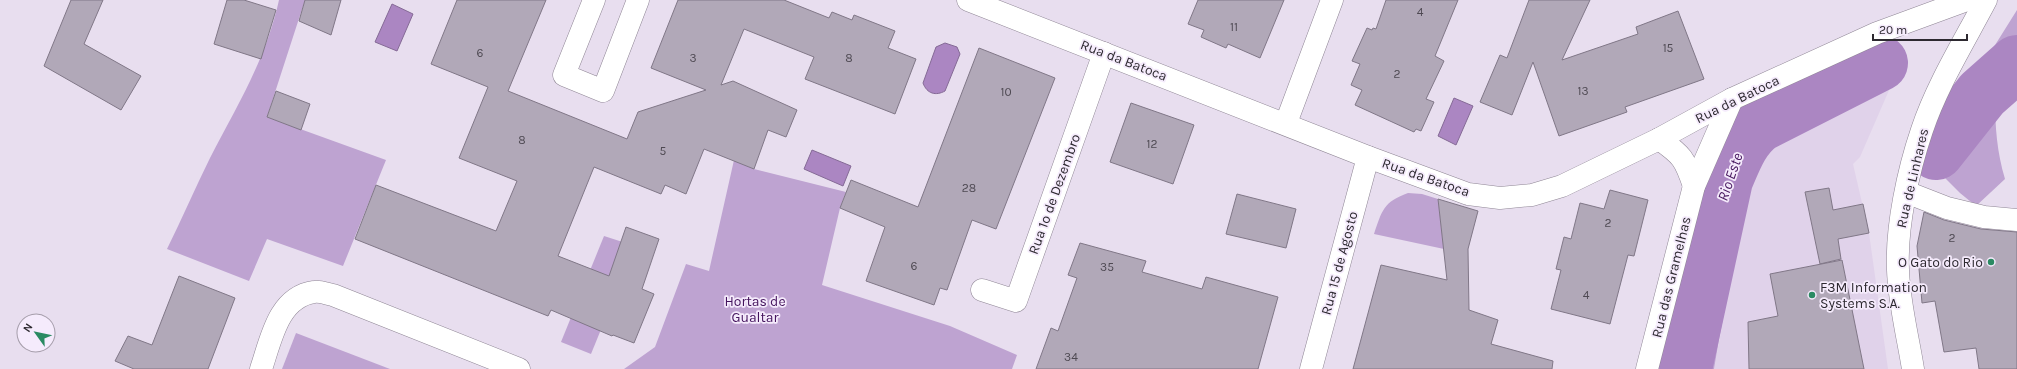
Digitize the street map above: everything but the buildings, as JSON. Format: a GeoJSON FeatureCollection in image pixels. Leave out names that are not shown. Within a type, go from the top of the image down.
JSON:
{"type":"FeatureCollection","features":[{"type":"Feature","properties":{"kind":"street"},"geometry":{"type":"LineString","coordinates":[[594,0],[564,75],[603,91],[638,0]]}},
{"type":"Feature","properties":{"kind":"street","name":"Rua da Batoca"},"geometry":{"type":"LineString","coordinates":[[968,0],[1286,123],[1368,157],[1468,194],[1500,198],[1532,194],[1562,186],[1659,139],[1732,99],[1877,34],[1967,0]]}},
{"type":"Feature","properties":{"kind":"street"},"geometry":{"type":"LineString","coordinates":[[1286,123],[1332,0]]}},
{"type":"Feature","properties":{"kind":"street","name":"Rua de Linhares"},"geometry":{"type":"LineString","coordinates":[[1913,369],[1898,270],[1899,237],[1906,192],[1922,130],[1944,79],[1986,0]]}},
{"type":"Feature","properties":{"kind":"street","name":"Rua 1º de Dezembro"},"geometry":{"type":"LineString","coordinates":[[982,290],[1016,302],[1104,53]]}},
{"type":"Feature","properties":{"kind":"street","name":"Rua das Gramelhas"},"geometry":{"type":"LineString","coordinates":[[1647,369],[1694,186],[1732,99]]}},
{"type":"Feature","properties":{"kind":"street"},"geometry":{"type":"LineString","coordinates":[[1659,139],[1679,153],[1688,168],[1694,186]]}},
{"type":"Feature","properties":{"kind":"street","name":"Rua 15 de Agosto"},"geometry":{"type":"LineString","coordinates":[[1311,369],[1368,157]]}},
{"type":"Feature","properties":{"kind":"street"},"geometry":{"type":"LineString","coordinates":[[1906,192],[1947,208],[1984,217],[2017,220]]}},
{"type":"Feature","properties":{"kind":"street"},"geometry":{"type":"LineString","coordinates":[[260,369],[283,310],[297,296],[316,292],[333,295],[519,369]]}},
{"type":"Feature","properties":{"kind":"shaded area"},"geometry":{"type":"Polygon","coordinates":[[[392,4],[413,14],[397,51],[375,42],[392,4]]]}},
{"type":"Feature","properties":{"kind":"shaded area"},"geometry":{"type":"Polygon","coordinates":[[[945,43],[957,47],[960,54],[945,91],[935,94],[929,92],[923,83],[936,47],[945,43]]]}},
{"type":"Feature","properties":{"kind":"shaded area"},"geometry":{"type":"Polygon","coordinates":[[[1893,81],[1860,157],[1853,164],[1869,233],[1888,369],[1714,369],[1736,250],[1741,192],[1752,163],[1769,145],[1792,128],[1893,81]]]}},
{"type":"Feature","properties":{"kind":"shaded area"},"geometry":{"type":"Polygon","coordinates":[[[1454,98],[1473,106],[1456,145],[1438,136],[1454,98]]]}},
{"type":"Feature","properties":{"kind":"shaded area"},"geometry":{"type":"Polygon","coordinates":[[[812,150],[851,166],[843,186],[804,169],[812,150]]]}},
{"type":"Feature","properties":{"kind":"green space"},"geometry":{"type":"Polygon","coordinates":[[[279,0],[305,0],[267,117],[386,160],[343,266],[267,239],[249,281],[167,249],[204,169],[259,62],[267,42],[279,0]]]}},
{"type":"Feature","properties":{"kind":"green space"},"geometry":{"type":"Polygon","coordinates":[[[2017,10],[2017,82],[1995,98],[1997,139],[2005,179],[1976,206],[1960,193],[1941,174],[1933,156],[1940,133],[2017,10]]]}},
{"type":"Feature","properties":{"kind":"green space"},"geometry":{"type":"Polygon","coordinates":[[[1895,67],[1893,81],[1796,126],[1763,150],[1752,163],[1743,184],[1736,252],[1714,369],[1697,369],[1721,252],[1731,190],[1744,161],[1757,139],[1784,119],[1895,67]]]}},
{"type":"Feature","properties":{"kind":"green space","name":"Hortas de Gualtar"},"geometry":{"type":"Polygon","coordinates":[[[734,160],[754,169],[846,192],[840,208],[822,285],[950,326],[1017,355],[1012,369],[624,369],[655,347],[686,264],[709,271],[734,160]]]}},
{"type":"Feature","properties":{"kind":"green space"},"geometry":{"type":"Polygon","coordinates":[[[1408,193],[1422,194],[1438,199],[1444,249],[1374,234],[1379,219],[1388,204],[1400,196],[1408,193]]]}},
{"type":"Feature","properties":{"kind":"green space"},"geometry":{"type":"Polygon","coordinates":[[[604,236],[635,246],[591,354],[561,342],[604,236]]]}},
{"type":"Feature","properties":{"kind":"green space"},"geometry":{"type":"Polygon","coordinates":[[[296,333],[390,369],[282,369],[296,333]]]}},
{"type":"Feature","properties":{"kind":"waterway","name":"Rio Este"},"geometry":{"type":"LineString","coordinates":[[1684,369],[1725,180],[1743,142],[1760,124],[1880,63]]}},
{"type":"Feature","properties":{"kind":"waterway","name":"Rio Este"},"geometry":{"type":"LineString","coordinates":[[1936,152],[1982,94],[2017,63]]}},
{"type":"Feature","properties":{"kind":"place","name":"O Gato do Rio"},"geometry":{"type":"Point","coordinates":[1991,262]}},
{"type":"Feature","properties":{"kind":"place","name":"F3M Information Systems S.A."},"geometry":{"type":"Point","coordinates":[1812,295]}}]}
